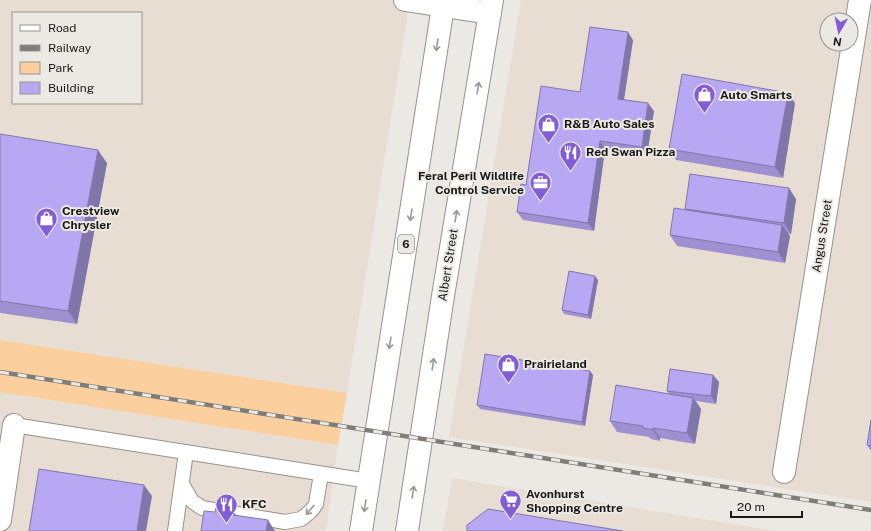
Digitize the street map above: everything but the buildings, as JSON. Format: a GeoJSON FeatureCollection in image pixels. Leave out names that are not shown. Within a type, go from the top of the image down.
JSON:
{"type":"FeatureCollection","features":[{"type":"Feature","properties":{"kind":"main road"},"geometry":{"type":"LineString","coordinates":[[405,0],[491,7]]}},
{"type":"Feature","properties":{"kind":"main road","name":"Angus Street"},"geometry":{"type":"LineString","coordinates":[[784,472],[860,0]]}},
{"type":"Feature","properties":{"kind":"main road","name":"6"},"geometry":{"type":"LineString","coordinates":[[361,531],[444,3]]}},
{"type":"Feature","properties":{"kind":"main road","name":"Albert Street"},"geometry":{"type":"LineString","coordinates":[[408,531],[443,296],[491,7]]}},
{"type":"Feature","properties":{"kind":"main road"},"geometry":{"type":"LineString","coordinates":[[0,520],[14,425]]}},
{"type":"Feature","properties":{"kind":"lane"},"geometry":{"type":"LineString","coordinates":[[14,425],[369,481]]}},
{"type":"Feature","properties":{"kind":"lane"},"geometry":{"type":"LineString","coordinates":[[175,531],[186,452]]}},
{"type":"Feature","properties":{"kind":"lane"},"geometry":{"type":"LineString","coordinates":[[182,484],[192,501],[202,508],[285,522],[301,519],[311,511],[316,504],[321,474]]}},
{"type":"Feature","properties":{"kind":"shaded area"},"geometry":{"type":"Polygon","coordinates":[[[0,0],[410,0],[347,393],[0,340],[0,0]]]}},
{"type":"Feature","properties":{"kind":"shaded area"},"geometry":{"type":"Polygon","coordinates":[[[521,0],[871,0],[871,502],[449,437],[521,0]]]}},
{"type":"Feature","properties":{"kind":"shaded area"},"geometry":{"type":"Polygon","coordinates":[[[0,392],[338,445],[326,531],[0,531],[0,392]]]}},
{"type":"Feature","properties":{"kind":"shaded area"},"geometry":{"type":"Polygon","coordinates":[[[452,478],[776,531],[443,531],[452,478]]]}},
{"type":"Feature","properties":{"kind":"green space"},"geometry":{"type":"Polygon","coordinates":[[[0,340],[347,393],[338,445],[0,392],[0,340]]]}},
{"type":"Feature","properties":{"kind":"railway"},"geometry":{"type":"LineString","coordinates":[[0,372],[871,510]]}},
{"type":"Feature","properties":{"kind":"place","name":"Auto Smarts"},"geometry":{"type":"Point","coordinates":[705,114]}},
{"type":"Feature","properties":{"kind":"place","name":"R&B Auto Sales"},"geometry":{"type":"Point","coordinates":[549,144]}},
{"type":"Feature","properties":{"kind":"place","name":"Red Swan Pizza"},"geometry":{"type":"Point","coordinates":[570,172]}},
{"type":"Feature","properties":{"kind":"place","name":"Feral Peril Wildlife Control Service"},"geometry":{"type":"Point","coordinates":[540,202]}},
{"type":"Feature","properties":{"kind":"place","name":"Crestview Chrysler"},"geometry":{"type":"Point","coordinates":[46,238]}},
{"type":"Feature","properties":{"kind":"place","name":"Prairieland"},"geometry":{"type":"Point","coordinates":[508,384]}},
{"type":"Feature","properties":{"kind":"place","name":"Avonhurst Shopping Centre"},"geometry":{"type":"Point","coordinates":[510,520]}},
{"type":"Feature","properties":{"kind":"place","name":"KFC"},"geometry":{"type":"Point","coordinates":[226,524]}}]}
